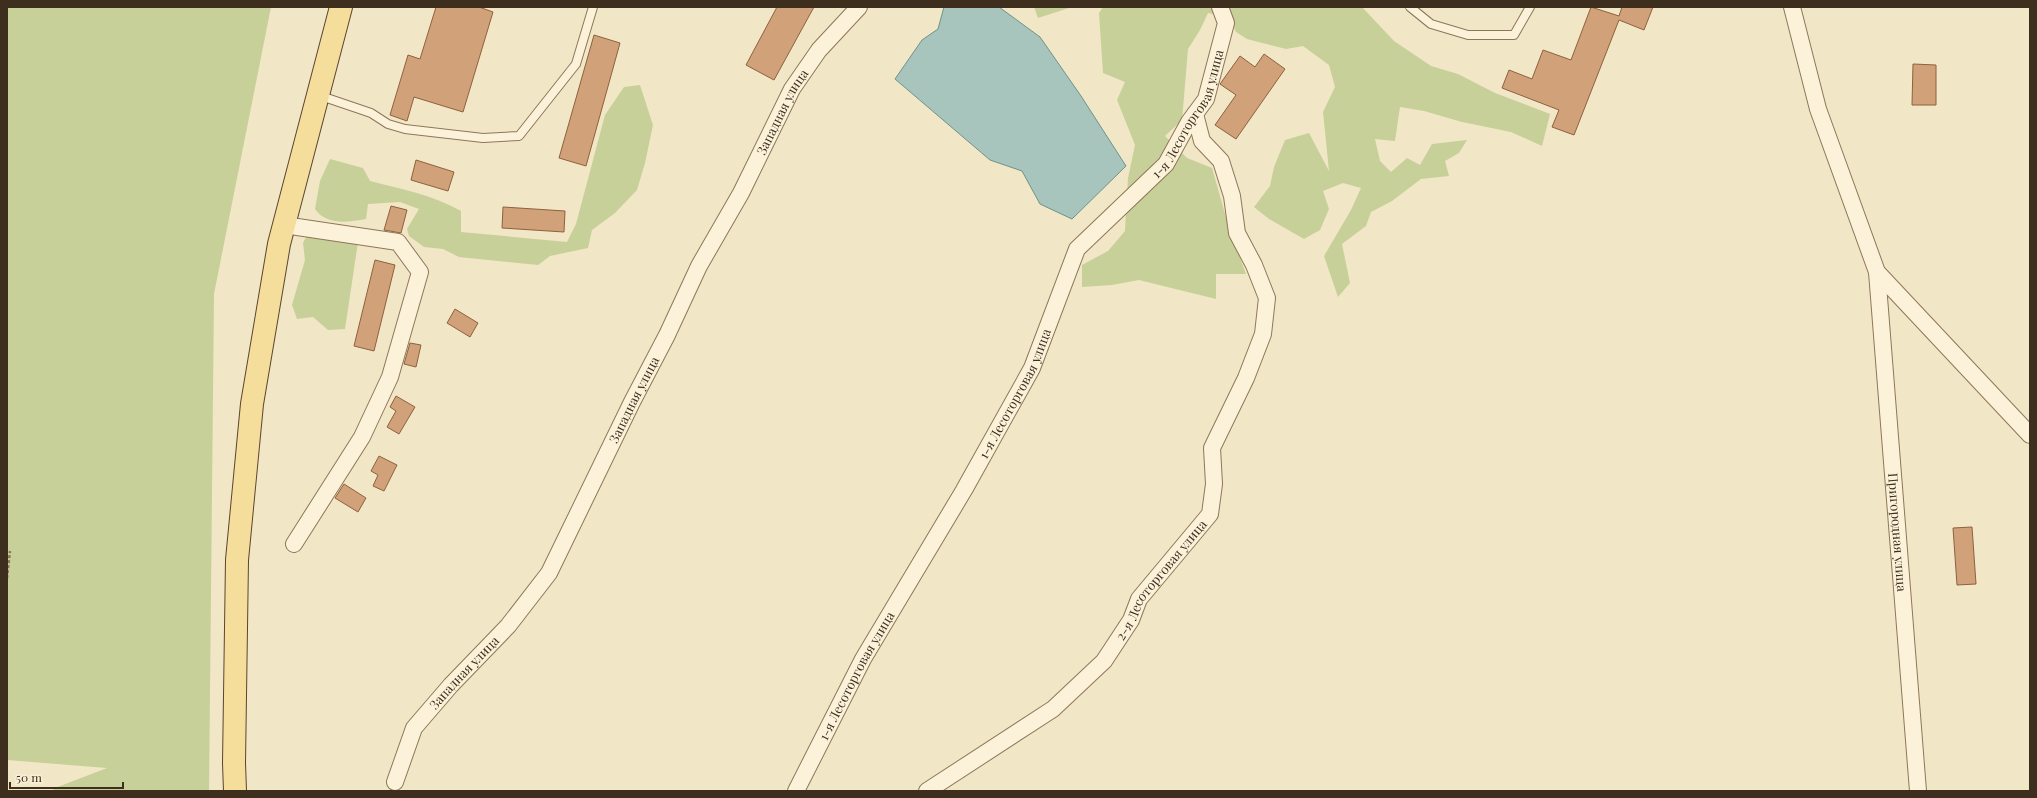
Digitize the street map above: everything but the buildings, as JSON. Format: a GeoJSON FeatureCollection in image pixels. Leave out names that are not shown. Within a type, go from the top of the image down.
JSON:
{"type":"FeatureCollection","features":[{"type":"Feature","properties":{"kind":"main road"},"geometry":{"type":"LineString","coordinates":[[236,791],[234,763],[237,560],[252,404],[284,225],[341,7]]}},
{"type":"Feature","properties":{"kind":"street","name":"Западная улица"},"geometry":{"type":"LineString","coordinates":[[395,782],[414,728],[450,685],[508,626],[549,573],[632,402],[667,335],[699,266],[740,193],[792,89],[819,50],[859,7]]}},
{"type":"Feature","properties":{"kind":"street","name":"1-я Лесоторговая улица"},"geometry":{"type":"LineString","coordinates":[[796,791],[863,659],[964,490],[1032,368],[1077,248],[1166,164],[1195,114],[1206,100],[1226,23],[1220,7]]}},
{"type":"Feature","properties":{"kind":"street"},"geometry":{"type":"LineString","coordinates":[[1792,7],[1818,110],[1877,272],[2027,428]]}},
{"type":"Feature","properties":{"kind":"street","name":"2-я Лесоторговая улица"},"geometry":{"type":"LineString","coordinates":[[927,791],[1053,709],[1104,661],[1132,620],[1139,599],[1210,514],[1214,484],[1212,448],[1246,378],[1263,334],[1267,298],[1254,265],[1237,234],[1232,196],[1221,161],[1202,141],[1195,114]]}},
{"type":"Feature","properties":{"kind":"street"},"geometry":{"type":"LineString","coordinates":[[284,225],[398,242],[420,272],[390,376],[362,437],[294,544]]}},
{"type":"Feature","properties":{"kind":"street","name":"Пригородная улица"},"geometry":{"type":"LineString","coordinates":[[1877,272],[1918,791]]}},
{"type":"Feature","properties":{"kind":"lane"},"geometry":{"type":"LineString","coordinates":[[317,95],[370,112],[388,124],[405,129],[483,138],[519,136],[576,64],[593,7]]}},
{"type":"Feature","properties":{"kind":"lane"},"geometry":{"type":"LineString","coordinates":[[1410,7],[1431,24],[1468,36],[1514,35],[1530,7]]}},
{"type":"Feature","properties":{"kind":"path"},"geometry":{"type":"LineString","coordinates":[[7,578],[10,551]]}},
{"type":"Feature","properties":{"kind":"green space"},"geometry":{"type":"Polygon","coordinates":[[[7,7],[271,7],[214,294],[209,791],[52,791],[55,788],[107,768],[7,760],[7,7]]]}},
{"type":"Feature","properties":{"kind":"green space"},"geometry":{"type":"Polygon","coordinates":[[[1034,7],[1072,7],[1038,18],[1034,7]]]}},
{"type":"Feature","properties":{"kind":"green space"},"geometry":{"type":"Polygon","coordinates":[[[1103,7],[1362,7],[1394,41],[1431,66],[1458,74],[1495,93],[1550,114],[1542,146],[1511,132],[1462,122],[1424,111],[1400,107],[1395,141],[1375,139],[1380,161],[1391,172],[1407,158],[1420,165],[1432,144],[1467,140],[1459,153],[1445,161],[1449,176],[1421,179],[1392,201],[1371,212],[1366,226],[1342,244],[1350,283],[1338,297],[1324,256],[1351,210],[1361,188],[1343,183],[1323,191],[1329,209],[1320,230],[1304,239],[1269,219],[1254,207],[1270,186],[1274,167],[1285,140],[1309,133],[1329,171],[1323,112],[1335,87],[1329,65],[1303,46],[1286,49],[1247,39],[1236,32],[1229,17],[1208,13],[1200,30],[1188,49],[1182,120],[1165,136],[1187,158],[1212,168],[1229,228],[1246,274],[1216,274],[1216,299],[1139,280],[1112,285],[1082,287],[1082,265],[1108,251],[1125,231],[1128,178],[1135,145],[1117,100],[1125,82],[1103,73],[1099,13],[1103,7]]]}},
{"type":"Feature","properties":{"kind":"green space"},"geometry":{"type":"Polygon","coordinates":[[[640,85],[653,125],[645,163],[637,190],[615,213],[592,230],[588,248],[550,256],[538,265],[459,257],[443,249],[424,247],[409,236],[407,229],[419,209],[400,202],[368,204],[366,219],[346,222],[339,222],[326,218],[315,209],[320,181],[330,159],[363,168],[370,181],[428,197],[450,205],[461,211],[461,232],[567,242],[576,224],[605,115],[624,87],[640,85]]]}},
{"type":"Feature","properties":{"kind":"green space"},"geometry":{"type":"Polygon","coordinates":[[[308,233],[358,242],[345,329],[328,330],[313,317],[297,319],[292,305],[305,260],[303,243],[308,233]]]}},
{"type":"Feature","properties":{"kind":"water"},"geometry":{"type":"Polygon","coordinates":[[[944,7],[999,7],[1040,37],[1081,96],[1126,166],[1072,219],[1040,204],[1022,171],[990,160],[895,79],[922,40],[938,29],[944,7]]]}}]}
